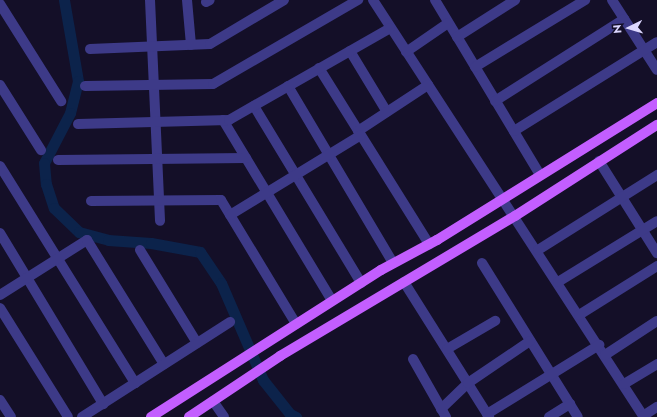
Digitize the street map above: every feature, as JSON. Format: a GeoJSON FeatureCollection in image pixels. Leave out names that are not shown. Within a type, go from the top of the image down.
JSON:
{"type":"FeatureCollection","features":[{"type":"Feature","properties":{"kind":"main road"},"geometry":{"type":"LineString","coordinates":[[151,417],[393,263],[429,244],[503,196],[657,103]]}},
{"type":"Feature","properties":{"kind":"main road"},"geometry":{"type":"LineString","coordinates":[[190,417],[280,356],[515,216],[657,125]]}},
{"type":"Feature","properties":{"kind":"street"},"geometry":{"type":"LineString","coordinates":[[6,0],[0,4],[61,101]]}},
{"type":"Feature","properties":{"kind":"street"},"geometry":{"type":"LineString","coordinates":[[150,0],[160,221]]}},
{"type":"Feature","properties":{"kind":"street"},"geometry":{"type":"LineString","coordinates":[[188,0],[191,45]]}},
{"type":"Feature","properties":{"kind":"street"},"geometry":{"type":"LineString","coordinates":[[90,49],[210,44],[284,0]]}},
{"type":"Feature","properties":{"kind":"street"},"geometry":{"type":"LineString","coordinates":[[85,86],[213,84],[358,0]]}},
{"type":"Feature","properties":{"kind":"street"},"geometry":{"type":"LineString","coordinates":[[373,0],[390,28],[503,196],[644,416],[657,407]]}},
{"type":"Feature","properties":{"kind":"street"},"geometry":{"type":"LineString","coordinates":[[457,37],[515,0]]}},
{"type":"Feature","properties":{"kind":"street"},"geometry":{"type":"LineString","coordinates":[[475,67],[585,0]]}},
{"type":"Feature","properties":{"kind":"street"},"geometry":{"type":"LineString","coordinates":[[612,0],[657,70]]}},
{"type":"Feature","properties":{"kind":"street"},"geometry":{"type":"LineString","coordinates":[[439,1],[448,23],[540,175]]}},
{"type":"Feature","properties":{"kind":"street"},"geometry":{"type":"LineString","coordinates":[[495,101],[624,19]]}},
{"type":"Feature","properties":{"kind":"street"},"geometry":{"type":"LineString","coordinates":[[406,52],[448,23]]}},
{"type":"Feature","properties":{"kind":"street"},"geometry":{"type":"LineString","coordinates":[[78,124],[156,124],[223,120],[254,106],[390,28]]}},
{"type":"Feature","properties":{"kind":"street"},"geometry":{"type":"LineString","coordinates":[[514,131],[657,42]]}},
{"type":"Feature","properties":{"kind":"street"},"geometry":{"type":"LineString","coordinates":[[350,51],[387,112]]}},
{"type":"Feature","properties":{"kind":"street"},"geometry":{"type":"LineString","coordinates":[[319,68],[429,244]]}},
{"type":"Feature","properties":{"kind":"street"},"geometry":{"type":"LineString","coordinates":[[230,215],[329,155],[387,112],[428,85]]}},
{"type":"Feature","properties":{"kind":"street"},"geometry":{"type":"LineString","coordinates":[[288,86],[393,263]]}},
{"type":"Feature","properties":{"kind":"street"},"geometry":{"type":"LineString","coordinates":[[2,91],[41,150]]}},
{"type":"Feature","properties":{"kind":"street"},"geometry":{"type":"LineString","coordinates":[[254,106],[361,283]]}},
{"type":"Feature","properties":{"kind":"street"},"geometry":{"type":"LineString","coordinates":[[223,120],[332,301]]}},
{"type":"Feature","properties":{"kind":"street"},"geometry":{"type":"LineString","coordinates":[[58,160],[246,158]]}},
{"type":"Feature","properties":{"kind":"street"},"geometry":{"type":"LineString","coordinates":[[599,161],[657,253]]}},
{"type":"Feature","properties":{"kind":"street"},"geometry":{"type":"LineString","coordinates":[[0,167],[135,383]]}},
{"type":"Feature","properties":{"kind":"street"},"geometry":{"type":"LineString","coordinates":[[538,250],[657,174]]}},
{"type":"Feature","properties":{"kind":"street"},"geometry":{"type":"LineString","coordinates":[[92,201],[221,200],[296,324]]}},
{"type":"Feature","properties":{"kind":"street"},"geometry":{"type":"LineString","coordinates":[[558,282],[657,221]]}},
{"type":"Feature","properties":{"kind":"street"},"geometry":{"type":"LineString","coordinates":[[0,233],[103,404]]}},
{"type":"Feature","properties":{"kind":"street"},"geometry":{"type":"LineString","coordinates":[[0,295],[87,240],[164,364]]}},
{"type":"Feature","properties":{"kind":"street"},"geometry":{"type":"LineString","coordinates":[[140,250],[197,343]]}},
{"type":"Feature","properties":{"kind":"street"},"geometry":{"type":"LineString","coordinates":[[482,263],[578,417]]}},
{"type":"Feature","properties":{"kind":"street"},"geometry":{"type":"LineString","coordinates":[[579,315],[657,266]]}},
{"type":"Feature","properties":{"kind":"street"},"geometry":{"type":"LineString","coordinates":[[404,282],[488,415],[599,345]]}},
{"type":"Feature","properties":{"kind":"street"},"geometry":{"type":"LineString","coordinates":[[0,308],[68,417]]}},
{"type":"Feature","properties":{"kind":"street"},"geometry":{"type":"LineString","coordinates":[[446,349],[495,321]]}},
{"type":"Feature","properties":{"kind":"street"},"geometry":{"type":"LineString","coordinates":[[605,355],[657,321]]}},
{"type":"Feature","properties":{"kind":"street"},"geometry":{"type":"LineString","coordinates":[[82,417],[230,322]]}},
{"type":"Feature","properties":{"kind":"street"},"geometry":{"type":"LineString","coordinates":[[413,359],[443,413],[468,383],[530,341]]}},
{"type":"Feature","properties":{"kind":"street"},"geometry":{"type":"LineString","coordinates":[[624,384],[657,364]]}},
{"type":"Feature","properties":{"kind":"street"},"geometry":{"type":"LineString","coordinates":[[0,400],[11,417]]}},
{"type":"Feature","properties":{"kind":"street"},"geometry":{"type":"LineString","coordinates":[[213,401],[224,417]]}},
{"type":"Feature","properties":{"kind":"street"},"geometry":{"type":"LineString","coordinates":[[549,417],[570,404]]}},
{"type":"Feature","properties":{"kind":"waterway"},"geometry":{"type":"LineString","coordinates":[[64,0],[78,81],[70,113],[44,163],[46,184],[54,208],[79,232],[108,240],[151,243],[200,252],[221,283],[263,380],[290,414],[296,417]]}}]}
